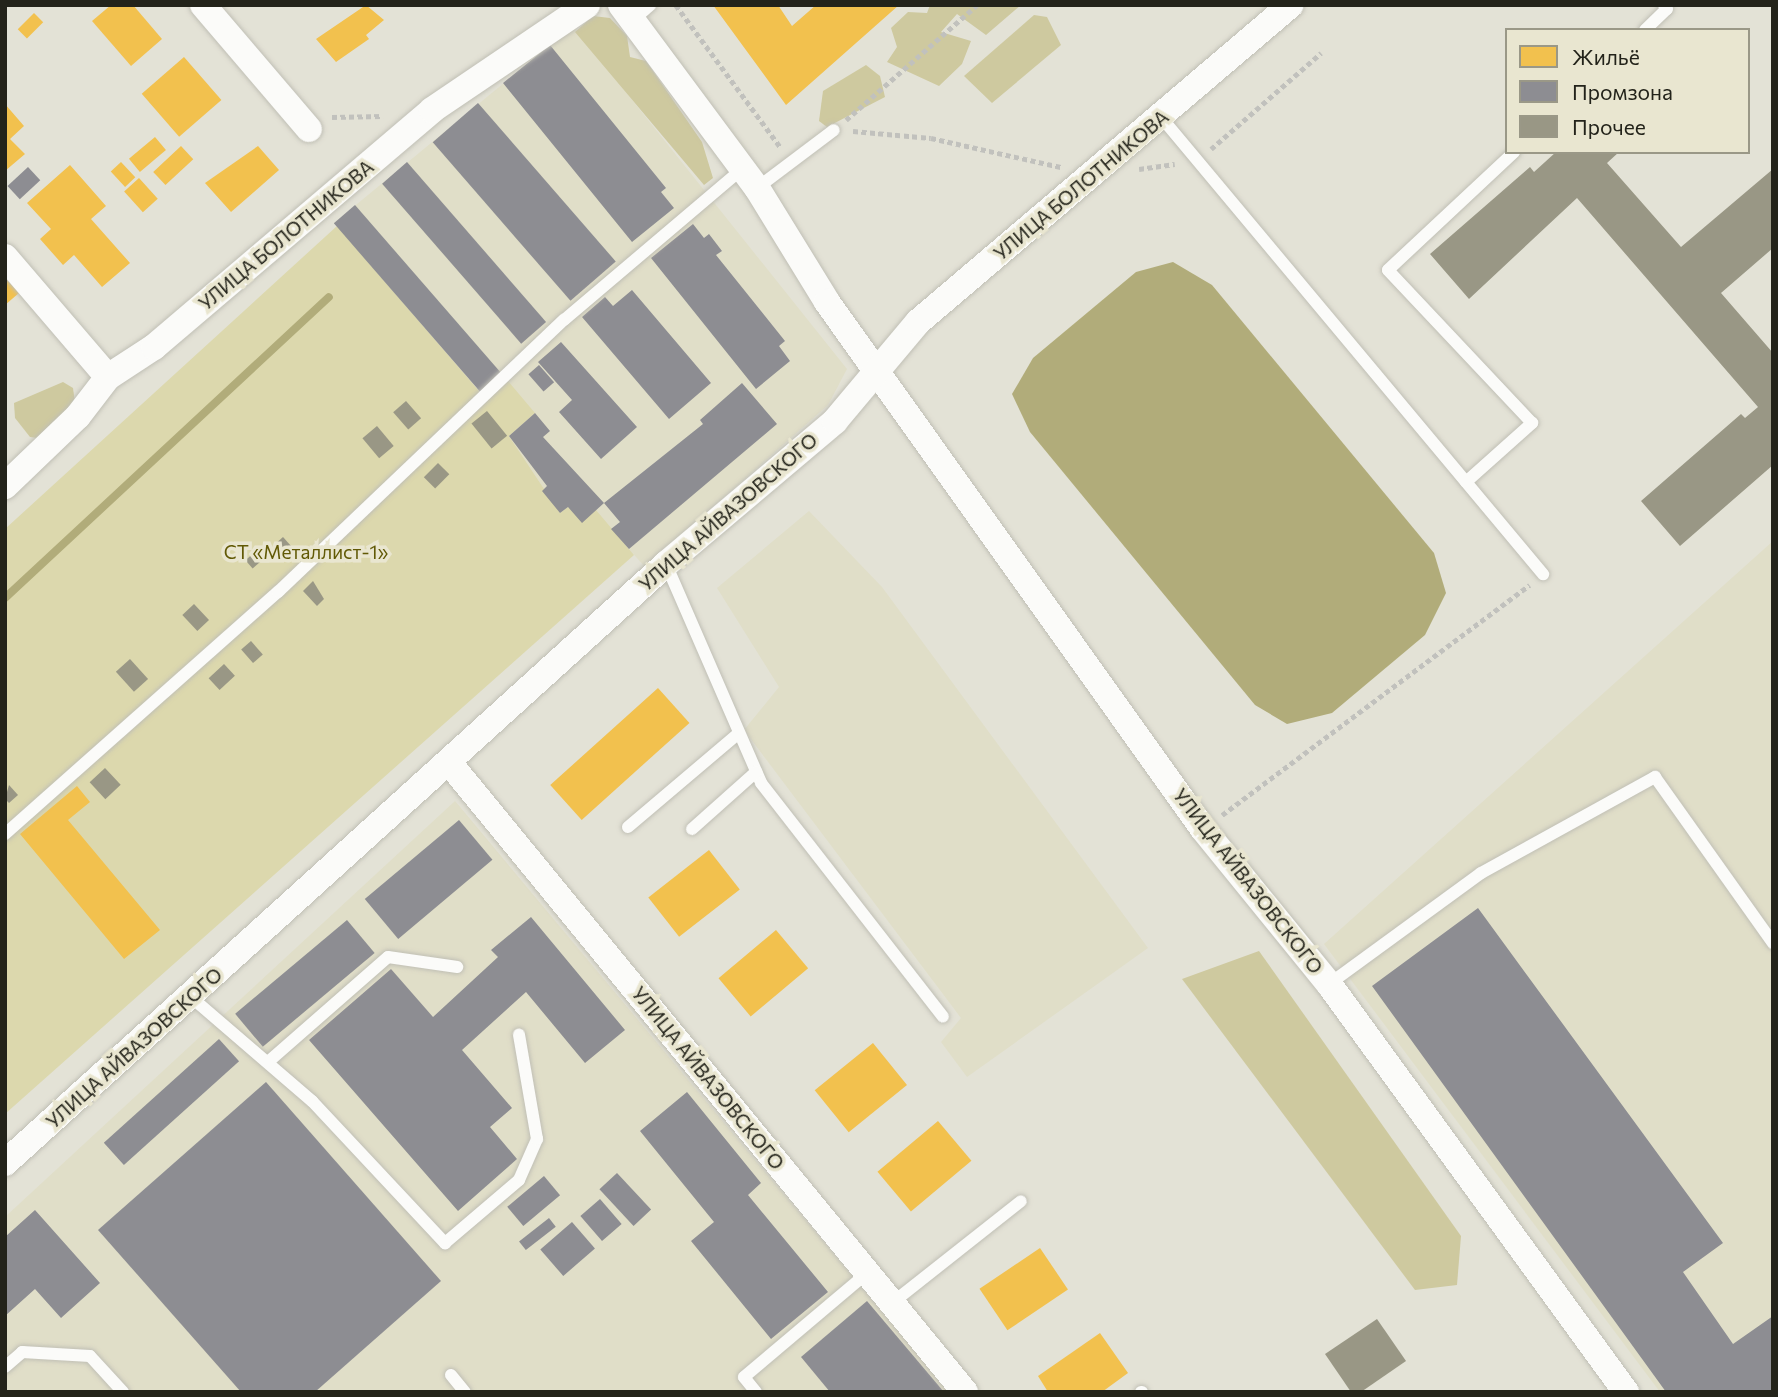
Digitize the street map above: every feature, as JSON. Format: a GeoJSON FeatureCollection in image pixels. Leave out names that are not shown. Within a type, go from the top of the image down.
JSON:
{"type":"FeatureCollection","features":[{"type":"Feature","properties":{"kind":"street"},"geometry":{"type":"LineString","coordinates":[[203,5],[303,122]]}},
{"type":"Feature","properties":{"kind":"street","name":"УЛИЦА БОЛОТНИКОВА"},"geometry":{"type":"LineString","coordinates":[[5,486],[78,416],[108,377],[154,347],[432,110],[587,5]]}},
{"type":"Feature","properties":{"kind":"street","name":"УЛИЦА БОЛОТНИКОВА"},"geometry":{"type":"LineString","coordinates":[[875,368],[918,322],[1095,175],[1290,5]]}},
{"type":"Feature","properties":{"kind":"street","name":"УЛИЦА АЙВАЗОВСКОГО"},"geometry":{"type":"LineString","coordinates":[[635,10],[875,368],[1203,829],[1329,984],[1626,1392]]}},
{"type":"Feature","properties":{"kind":"street"},"geometry":{"type":"LineString","coordinates":[[5,257],[108,377]]}},
{"type":"Feature","properties":{"kind":"street","name":"УЛИЦА АЙВАЗОВСКОГО"},"geometry":{"type":"LineString","coordinates":[[5,1163],[451,765],[666,564],[835,421],[875,368]]}},
{"type":"Feature","properties":{"kind":"street","name":"УЛИЦА АЙВАЗОВСКОГО"},"geometry":{"type":"LineString","coordinates":[[451,765],[965,1392]]}},
{"type":"Feature","properties":{"kind":"lane"},"geometry":{"type":"LineString","coordinates":[[1647,28],[1667,9],[1664,5]]}},
{"type":"Feature","properties":{"kind":"lane"},"geometry":{"type":"LineString","coordinates":[[1161,117],[1543,574]]}},
{"type":"Feature","properties":{"kind":"lane"},"geometry":{"type":"LineString","coordinates":[[5,834],[278,592],[573,311],[750,178],[791,162],[834,130]]}},
{"type":"Feature","properties":{"kind":"lane"},"geometry":{"type":"LineString","coordinates":[[1466,482],[1532,423],[1388,270],[1512,154]]}},
{"type":"Feature","properties":{"kind":"lane"},"geometry":{"type":"LineString","coordinates":[[666,564],[756,772],[943,1017]]}},
{"type":"Feature","properties":{"kind":"lane"},"geometry":{"type":"LineString","coordinates":[[628,827],[739,733]]}},
{"type":"Feature","properties":{"kind":"lane"},"geometry":{"type":"LineString","coordinates":[[692,828],[756,772]]}},
{"type":"Feature","properties":{"kind":"lane"},"geometry":{"type":"LineString","coordinates":[[1329,984],[1481,873],[1655,778],[1773,943]]}},
{"type":"Feature","properties":{"kind":"lane"},"geometry":{"type":"LineString","coordinates":[[268,1062],[388,957],[457,967]]}},
{"type":"Feature","properties":{"kind":"lane"},"geometry":{"type":"LineString","coordinates":[[191,997],[268,1062],[446,1242],[519,1180],[537,1139],[519,1035]]}},
{"type":"Feature","properties":{"kind":"lane"},"geometry":{"type":"LineString","coordinates":[[892,1303],[1021,1201]]}},
{"type":"Feature","properties":{"kind":"lane"},"geometry":{"type":"LineString","coordinates":[[756,1392],[744,1377],[867,1273]]}},
{"type":"Feature","properties":{"kind":"lane"},"geometry":{"type":"LineString","coordinates":[[5,1367],[22,1352],[90,1356],[122,1392]]}},
{"type":"Feature","properties":{"kind":"lane"},"geometry":{"type":"LineString","coordinates":[[451,1375],[465,1392]]}},
{"type":"Feature","properties":{"kind":"path"},"geometry":{"type":"LineString","coordinates":[[676,5],[791,162]]}},
{"type":"Feature","properties":{"kind":"path"},"geometry":{"type":"LineString","coordinates":[[834,130],[978,5]]}},
{"type":"Feature","properties":{"kind":"path"},"geometry":{"type":"LineString","coordinates":[[834,130],[931,138],[1095,175],[1197,160],[1321,53]]}},
{"type":"Feature","properties":{"kind":"path"},"geometry":{"type":"LineString","coordinates":[[303,122],[359,119],[432,110]]}},
{"type":"Feature","properties":{"kind":"path"},"geometry":{"type":"LineString","coordinates":[[1203,829],[1543,574]]}},
{"type":"Feature","properties":{"kind":"shaded area"},"geometry":{"type":"Polygon","coordinates":[[[930,5],[1021,5],[986,35],[957,14],[941,32],[971,41],[962,64],[939,86],[887,62],[897,47],[891,28],[908,12],[927,13],[930,5]]]}},
{"type":"Feature","properties":{"kind":"shaded area"},"geometry":{"type":"Polygon","coordinates":[[[1034,15],[1047,17],[1061,45],[992,103],[964,76],[1034,15]]]}},
{"type":"Feature","properties":{"kind":"shaded area"},"geometry":{"type":"Polygon","coordinates":[[[593,16],[610,18],[627,36],[630,57],[646,61],[702,142],[713,178],[704,185],[575,32],[593,16]]]}},
{"type":"Feature","properties":{"kind":"shaded area"},"geometry":{"type":"Polygon","coordinates":[[[573,26],[847,369],[828,405],[645,567],[611,529],[560,513],[509,436],[535,414],[334,223],[573,26]]]}},
{"type":"Feature","properties":{"kind":"shaded area"},"geometry":{"type":"Polygon","coordinates":[[[866,65],[880,76],[885,97],[827,127],[819,121],[823,91],[866,65]]]}},
{"type":"Feature","properties":{"kind":"shaded area"},"geometry":{"type":"Polygon","coordinates":[[[1173,262],[1212,285],[1434,553],[1446,593],[1425,635],[1332,713],[1287,724],[1255,705],[1030,432],[1012,394],[1033,358],[1136,272],[1173,262]]]}},
{"type":"Feature","properties":{"kind":"shaded area"},"geometry":{"type":"Polygon","coordinates":[[[63,382],[73,388],[75,403],[44,439],[30,437],[15,418],[14,403],[63,382]]]}},
{"type":"Feature","properties":{"kind":"shaded area"},"geometry":{"type":"Polygon","coordinates":[[[809,511],[882,587],[1148,948],[967,1077],[941,1042],[961,1018],[744,730],[779,687],[717,588],[809,511]]]}},
{"type":"Feature","properties":{"kind":"shaded area"},"geometry":{"type":"Polygon","coordinates":[[[1773,541],[1773,1392],[1660,1392],[1324,944],[1773,541]]]}},
{"type":"Feature","properties":{"kind":"shaded area"},"geometry":{"type":"Polygon","coordinates":[[[455,801],[949,1392],[5,1392],[5,1217],[455,801]]]}},
{"type":"Feature","properties":{"kind":"shaded area"},"geometry":{"type":"Polygon","coordinates":[[[1259,951],[1461,1236],[1457,1285],[1415,1290],[1182,979],[1259,951]]]}},
{"type":"Feature","properties":{"kind":"green space","name":"СТ «Металлист-1»"},"geometry":{"type":"Polygon","coordinates":[[[337,226],[480,392],[502,374],[535,413],[509,436],[560,513],[568,507],[596,510],[634,555],[5,1114],[5,529],[337,226]]]}},
{"type":"Feature","properties":{"kind":"building: Жильё"},"geometry":{"type":"Polygon","coordinates":[[[111,5],[133,5],[162,39],[131,66],[92,21],[111,5]]]}},
{"type":"Feature","properties":{"kind":"building: Жильё"},"geometry":{"type":"Polygon","coordinates":[[[366,5],[384,20],[366,35],[369,39],[336,62],[316,39],[366,5]]]}},
{"type":"Feature","properties":{"kind":"building: Жильё"},"geometry":{"type":"Polygon","coordinates":[[[713,5],[778,5],[792,26],[816,5],[899,5],[786,105],[713,5]]]}},
{"type":"Feature","properties":{"kind":"building: Жильё"},"geometry":{"type":"Polygon","coordinates":[[[34,13],[43,22],[27,38],[18,29],[34,13]]]}},
{"type":"Feature","properties":{"kind":"building: Жильё"},"geometry":{"type":"Polygon","coordinates":[[[184,57],[221,100],[179,137],[142,94],[184,57]]]}},
{"type":"Feature","properties":{"kind":"building: Жильё"},"geometry":{"type":"Polygon","coordinates":[[[5,104],[24,126],[10,139],[25,154],[5,171],[5,104]]]}},
{"type":"Feature","properties":{"kind":"building: Жильё"},"geometry":{"type":"Polygon","coordinates":[[[155,137],[166,150],[140,172],[129,159],[155,137]]]}},
{"type":"Feature","properties":{"kind":"building: Жильё"},"geometry":{"type":"Polygon","coordinates":[[[181,146],[193,159],[165,185],[153,172],[181,146]]]}},
{"type":"Feature","properties":{"kind":"building: Жильё"},"geometry":{"type":"Polygon","coordinates":[[[258,146],[279,170],[231,212],[205,183],[258,146]]]}},
{"type":"Feature","properties":{"kind":"building: Жильё"},"geometry":{"type":"Polygon","coordinates":[[[121,162],[135,177],[125,187],[111,172],[121,162]]]}},
{"type":"Feature","properties":{"kind":"building: Жильё"},"geometry":{"type":"Polygon","coordinates":[[[70,165],[106,206],[91,219],[130,263],[102,287],[74,255],[63,265],[40,239],[51,229],[27,203],[70,165]]]}},
{"type":"Feature","properties":{"kind":"building: Жильё"},"geometry":{"type":"Polygon","coordinates":[[[139,178],[158,199],[143,212],[124,191],[139,178]]]}},
{"type":"Feature","properties":{"kind":"building: Жильё"},"geometry":{"type":"Polygon","coordinates":[[[5,278],[19,293],[5,305],[5,278]]]}},
{"type":"Feature","properties":{"kind":"building: Жильё"},"geometry":{"type":"Polygon","coordinates":[[[658,688],[689,723],[582,820],[550,785],[658,688]]]}},
{"type":"Feature","properties":{"kind":"building: Жильё"},"geometry":{"type":"Polygon","coordinates":[[[77,786],[90,802],[68,820],[160,930],[124,959],[20,834],[77,786]]]}},
{"type":"Feature","properties":{"kind":"building: Жильё"},"geometry":{"type":"Polygon","coordinates":[[[709,850],[740,889],[679,937],[648,897],[709,850]]]}},
{"type":"Feature","properties":{"kind":"building: Жильё"},"geometry":{"type":"Polygon","coordinates":[[[776,930],[808,968],[751,1017],[719,978],[776,930]]]}},
{"type":"Feature","properties":{"kind":"building: Жильё"},"geometry":{"type":"Polygon","coordinates":[[[873,1043],[907,1085],[849,1132],[815,1090],[873,1043]]]}},
{"type":"Feature","properties":{"kind":"building: Жильё"},"geometry":{"type":"Polygon","coordinates":[[[938,1121],[971,1161],[911,1212],[877,1172],[938,1121]]]}},
{"type":"Feature","properties":{"kind":"building: Жильё"},"geometry":{"type":"Polygon","coordinates":[[[1040,1248],[1068,1289],[1007,1330],[979,1289],[1040,1248]]]}},
{"type":"Feature","properties":{"kind":"building: Жильё"},"geometry":{"type":"Polygon","coordinates":[[[1100,1333],[1128,1373],[1102,1392],[1048,1392],[1038,1376],[1100,1333]]]}},
{"type":"Feature","properties":{"kind":"building: Промзона"},"geometry":{"type":"Polygon","coordinates":[[[550,45],[666,188],[661,192],[674,208],[632,242],[503,83],[550,45]]]}},
{"type":"Feature","properties":{"kind":"building: Промзона"},"geometry":{"type":"Polygon","coordinates":[[[478,103],[616,261],[570,301],[433,142],[478,103]]]}},
{"type":"Feature","properties":{"kind":"building: Промзона"},"geometry":{"type":"Polygon","coordinates":[[[407,162],[546,322],[521,344],[382,184],[407,162]]]}},
{"type":"Feature","properties":{"kind":"building: Промзона"},"geometry":{"type":"Polygon","coordinates":[[[28,167],[40,180],[20,199],[8,186],[28,167]]]}},
{"type":"Feature","properties":{"kind":"building: Промзона"},"geometry":{"type":"Polygon","coordinates":[[[355,205],[502,374],[481,392],[334,223],[355,205]]]}},
{"type":"Feature","properties":{"kind":"building: Промзона"},"geometry":{"type":"Polygon","coordinates":[[[693,224],[704,238],[709,234],[722,251],[716,255],[785,341],[779,346],[790,361],[756,389],[651,258],[693,224]]]}},
{"type":"Feature","properties":{"kind":"building: Промзона"},"geometry":{"type":"Polygon","coordinates":[[[632,290],[711,383],[669,419],[582,317],[605,297],[613,306],[632,290]]]}},
{"type":"Feature","properties":{"kind":"building: Промзона"},"geometry":{"type":"Polygon","coordinates":[[[561,342],[637,427],[601,459],[559,412],[572,400],[538,362],[561,342]]]}},
{"type":"Feature","properties":{"kind":"building: Промзона"},"geometry":{"type":"Polygon","coordinates":[[[539,365],[554,382],[544,392],[528,374],[539,365]]]}},
{"type":"Feature","properties":{"kind":"building: Промзона"},"geometry":{"type":"Polygon","coordinates":[[[742,383],[777,424],[629,549],[611,529],[620,522],[604,503],[703,424],[700,420],[742,383]]]}},
{"type":"Feature","properties":{"kind":"building: Промзона"},"geometry":{"type":"Polygon","coordinates":[[[535,413],[550,431],[543,437],[604,503],[582,523],[568,507],[560,513],[542,491],[547,486],[509,436],[535,413]]]}},
{"type":"Feature","properties":{"kind":"building: Промзона"},"geometry":{"type":"Polygon","coordinates":[[[459,820],[492,860],[398,939],[365,899],[459,820]]]}},
{"type":"Feature","properties":{"kind":"building: Промзона"},"geometry":{"type":"Polygon","coordinates":[[[1478,908],[1723,1243],[1683,1272],[1733,1344],[1773,1316],[1773,1392],[1666,1392],[1372,986],[1478,908]]]}},
{"type":"Feature","properties":{"kind":"building: Промзона"},"geometry":{"type":"Polygon","coordinates":[[[531,917],[625,1030],[585,1063],[526,992],[462,1050],[512,1108],[490,1127],[517,1159],[458,1211],[309,1040],[391,969],[433,1017],[498,957],[491,950],[531,917]]]}},
{"type":"Feature","properties":{"kind":"building: Промзона"},"geometry":{"type":"Polygon","coordinates":[[[347,920],[375,953],[263,1047],[235,1014],[347,920]]]}},
{"type":"Feature","properties":{"kind":"building: Промзона"},"geometry":{"type":"Polygon","coordinates":[[[219,1039],[239,1061],[124,1165],[104,1143],[219,1039]]]}},
{"type":"Feature","properties":{"kind":"building: Промзона"},"geometry":{"type":"Polygon","coordinates":[[[266,1082],[441,1281],[315,1392],[241,1392],[98,1230],[266,1082]]]}},
{"type":"Feature","properties":{"kind":"building: Промзона"},"geometry":{"type":"Polygon","coordinates":[[[687,1092],[761,1183],[748,1195],[828,1292],[771,1339],[691,1241],[714,1222],[640,1131],[687,1092]]]}},
{"type":"Feature","properties":{"kind":"building: Промзона"},"geometry":{"type":"Polygon","coordinates":[[[617,1173],[651,1210],[634,1226],[599,1189],[617,1173]]]}},
{"type":"Feature","properties":{"kind":"building: Промзона"},"geometry":{"type":"Polygon","coordinates":[[[544,1176],[560,1195],[523,1226],[507,1207],[544,1176]]]}},
{"type":"Feature","properties":{"kind":"building: Промзона"},"geometry":{"type":"Polygon","coordinates":[[[600,1199],[622,1224],[602,1241],[580,1216],[600,1199]]]}},
{"type":"Feature","properties":{"kind":"building: Промзона"},"geometry":{"type":"Polygon","coordinates":[[[35,1210],[100,1283],[61,1318],[35,1289],[5,1316],[5,1237],[35,1210]]]}},
{"type":"Feature","properties":{"kind":"building: Промзона"},"geometry":{"type":"Polygon","coordinates":[[[549,1218],[556,1227],[526,1250],[519,1241],[549,1218]]]}},
{"type":"Feature","properties":{"kind":"building: Промзона"},"geometry":{"type":"Polygon","coordinates":[[[572,1222],[595,1248],[563,1276],[540,1250],[572,1222]]]}},
{"type":"Feature","properties":{"kind":"building: Промзона"},"geometry":{"type":"Polygon","coordinates":[[[867,1301],[944,1392],[830,1392],[801,1357],[867,1301]]]}},
{"type":"Feature","properties":{"kind":"building: Прочее"},"geometry":{"type":"Polygon","coordinates":[[[1554,154],[1617,154],[1607,163],[1681,247],[1773,169],[1773,248],[1721,293],[1773,353],[1773,465],[1680,546],[1641,501],[1741,414],[1745,418],[1758,407],[1577,198],[1469,299],[1430,254],[1530,167],[1534,172],[1554,154]]]}},
{"type":"Feature","properties":{"kind":"building: Прочее"},"geometry":{"type":"Polygon","coordinates":[[[406,401],[421,418],[408,430],[393,412],[406,401]]]}},
{"type":"Feature","properties":{"kind":"building: Прочее"},"geometry":{"type":"Polygon","coordinates":[[[487,411],[507,436],[492,448],[471,424],[487,411]]]}},
{"type":"Feature","properties":{"kind":"building: Прочее"},"geometry":{"type":"Polygon","coordinates":[[[377,426],[394,446],[379,458],[362,438],[377,426]]]}},
{"type":"Feature","properties":{"kind":"building: Прочее"},"geometry":{"type":"Polygon","coordinates":[[[438,463],[449,474],[435,488],[424,477],[438,463]]]}},
{"type":"Feature","properties":{"kind":"building: Прочее"},"geometry":{"type":"Polygon","coordinates":[[[283,537],[292,547],[280,557],[271,548],[283,537]]]}},
{"type":"Feature","properties":{"kind":"building: Прочее"},"geometry":{"type":"Polygon","coordinates":[[[256,551],[263,559],[253,568],[245,560],[256,551]]]}},
{"type":"Feature","properties":{"kind":"building: Прочее"},"geometry":{"type":"Polygon","coordinates":[[[313,581],[324,599],[317,606],[303,591],[313,581]]]}},
{"type":"Feature","properties":{"kind":"building: Прочее"},"geometry":{"type":"Polygon","coordinates":[[[194,604],[209,620],[197,631],[182,615],[194,604]]]}},
{"type":"Feature","properties":{"kind":"building: Прочее"},"geometry":{"type":"Polygon","coordinates":[[[251,641],[263,655],[253,663],[241,650],[251,641]]]}},
{"type":"Feature","properties":{"kind":"building: Прочее"},"geometry":{"type":"Polygon","coordinates":[[[130,659],[148,679],[134,692],[116,672],[130,659]]]}},
{"type":"Feature","properties":{"kind":"building: Прочее"},"geometry":{"type":"Polygon","coordinates":[[[224,664],[235,676],[220,690],[209,678],[224,664]]]}},
{"type":"Feature","properties":{"kind":"building: Прочее"},"geometry":{"type":"Polygon","coordinates":[[[105,768],[121,785],[105,799],[90,782],[105,768]]]}},
{"type":"Feature","properties":{"kind":"building: Прочее"},"geometry":{"type":"Polygon","coordinates":[[[9,785],[18,795],[9,803],[5,799],[9,785]]]}},
{"type":"Feature","properties":{"kind":"building: Прочее"},"geometry":{"type":"Polygon","coordinates":[[[1377,1319],[1406,1361],[1361,1392],[1351,1392],[1325,1354],[1377,1319]]]}},
{"type":"Feature","properties":{"kind":"waterway"},"geometry":{"type":"LineString","coordinates":[[5,598],[329,297]]}}]}
